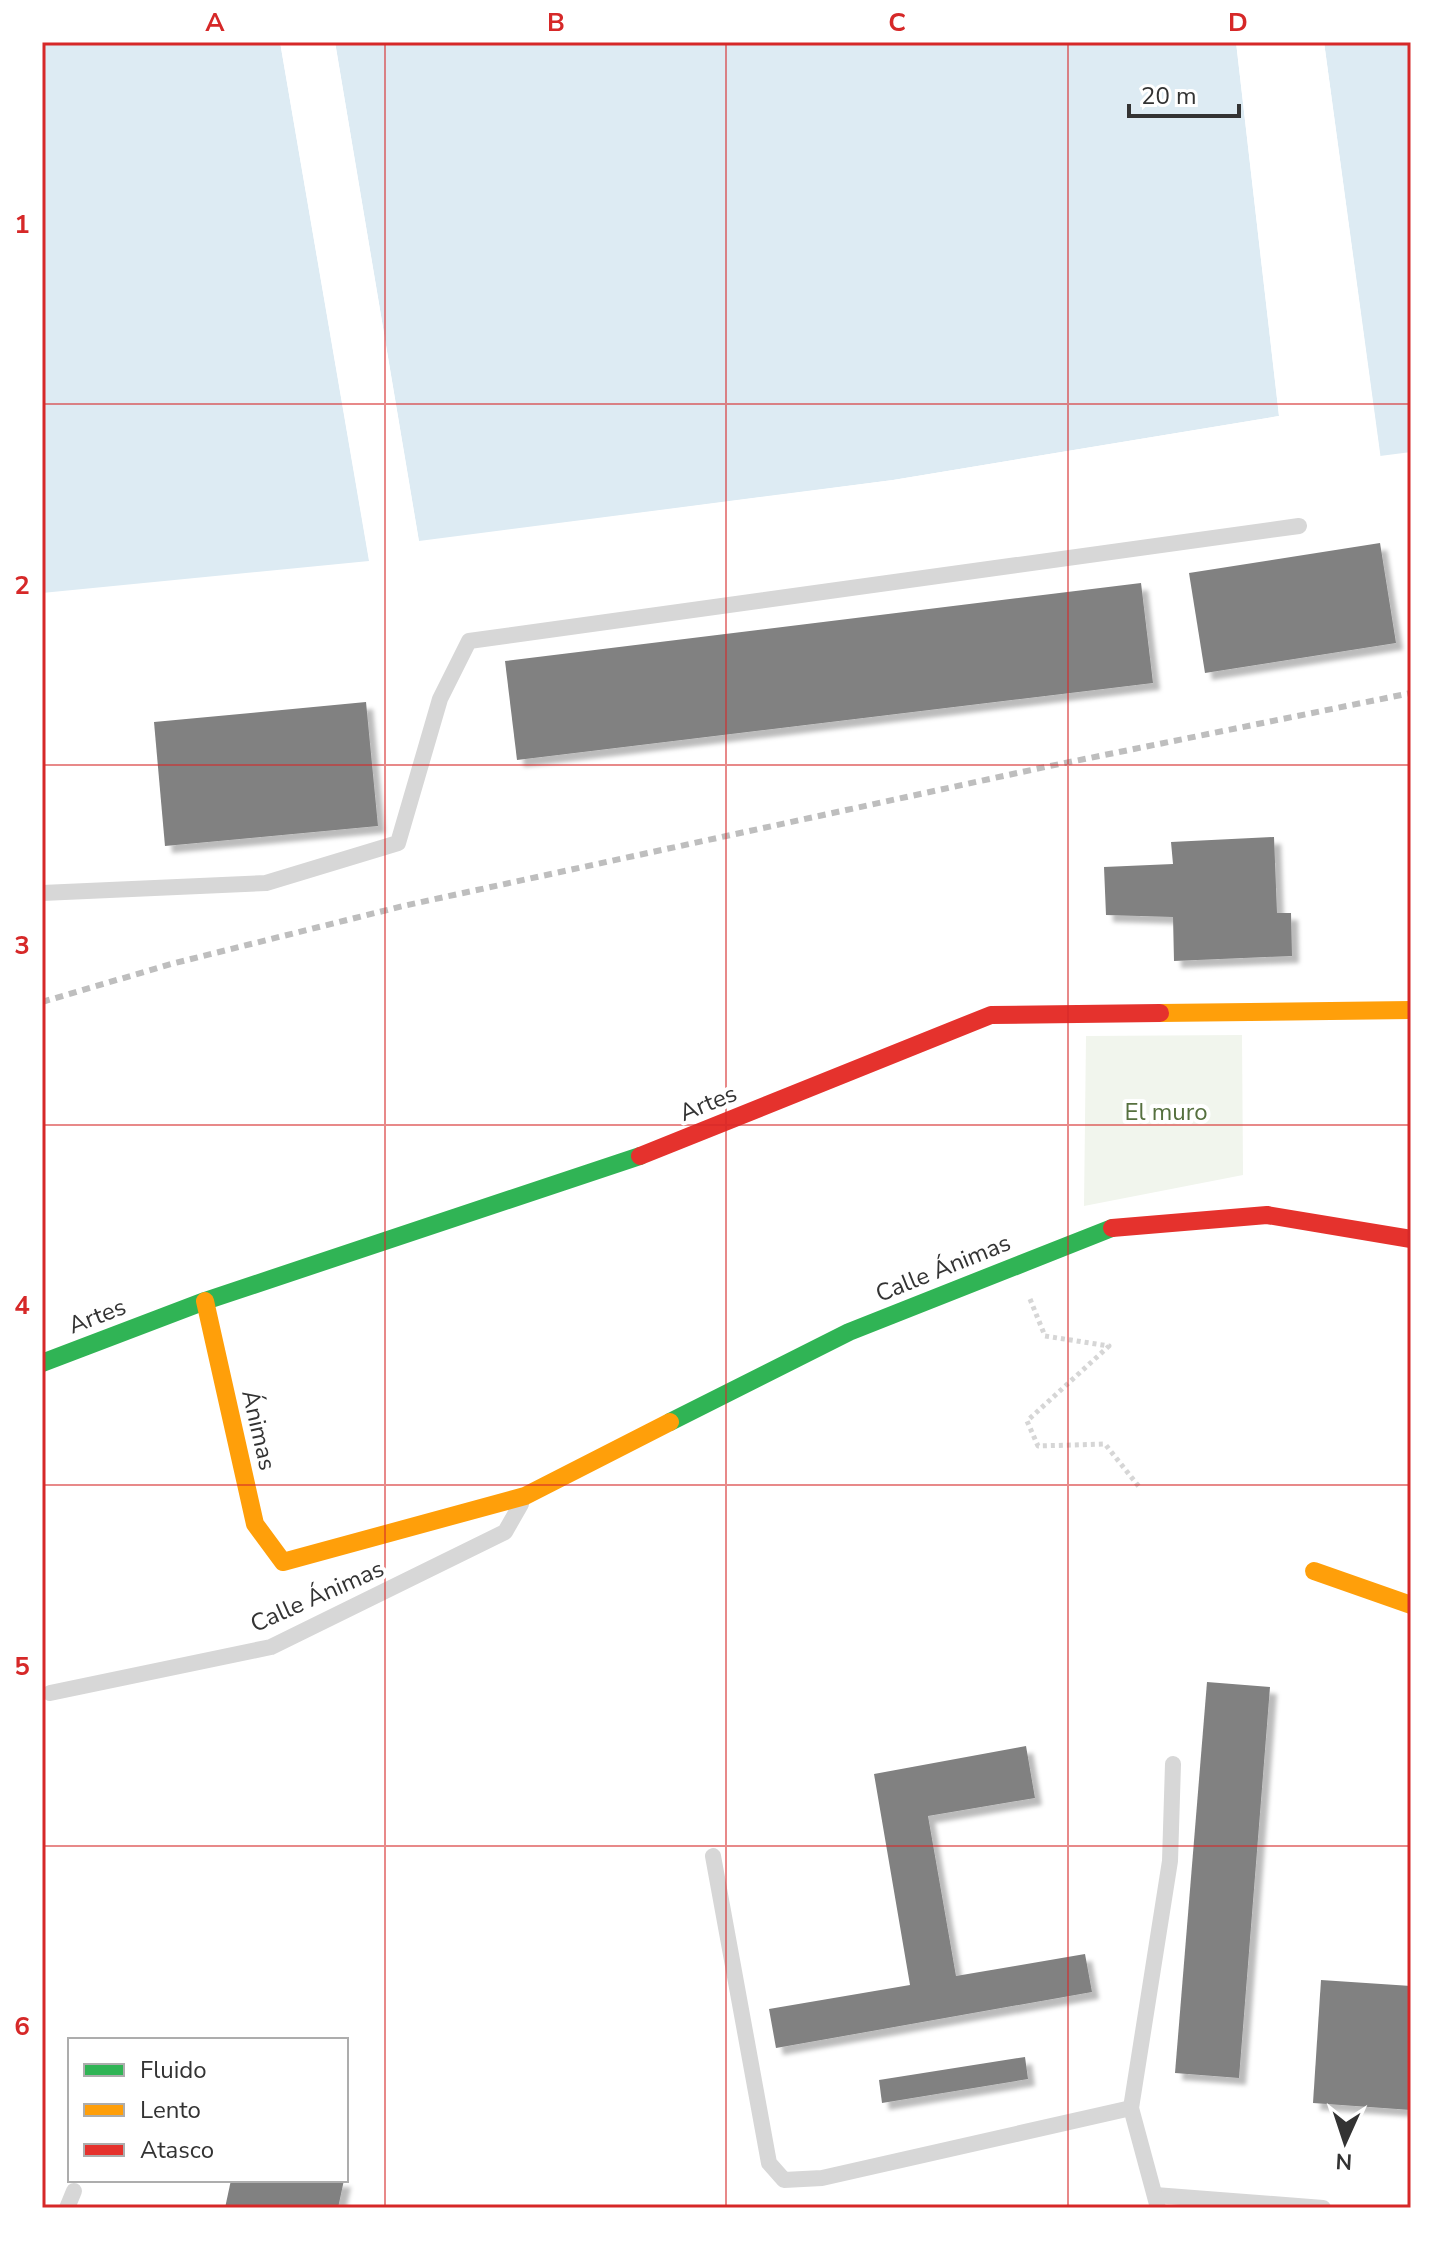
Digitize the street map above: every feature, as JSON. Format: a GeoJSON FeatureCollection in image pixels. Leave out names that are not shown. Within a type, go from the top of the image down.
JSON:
{"type":"FeatureCollection","features":[{"type":"Feature","properties":{"kind":"street","name":"Artes"},"geometry":{"type":"LineString","coordinates":[[42,1363],[205,1301],[600,1172],[991,1015],[1411,1010]]}},
{"type":"Feature","properties":{"kind":"street","name":"Calle Ánimas"},"geometry":{"type":"LineString","coordinates":[[283,1562],[525,1496],[849,1332],[1105,1229],[1267,1215],[1411,1239]]}},
{"type":"Feature","properties":{"kind":"street","name":"Ánimas"},"geometry":{"type":"LineString","coordinates":[[205,1301],[255,1524],[283,1562]]}},
{"type":"Feature","properties":{"kind":"street"},"geometry":{"type":"LineString","coordinates":[[1314,1571],[1411,1605]]}},
{"type":"Feature","properties":{"kind":"lane"},"geometry":{"type":"LineString","coordinates":[[42,893],[266,883],[398,843],[440,699],[469,641],[1299,526]]}},
{"type":"Feature","properties":{"kind":"lane","name":"Calle Ánimas"},"geometry":{"type":"LineString","coordinates":[[50,1693],[271,1647],[505,1532],[525,1496]]}},
{"type":"Feature","properties":{"kind":"lane"},"geometry":{"type":"LineString","coordinates":[[1173,1764],[1170,1861],[1131,2108],[1157,2201],[1323,2208]]}},
{"type":"Feature","properties":{"kind":"lane"},"geometry":{"type":"LineString","coordinates":[[713,1856],[769,2163],[784,2180],[822,2178],[1131,2108]]}},
{"type":"Feature","properties":{"kind":"lane"},"geometry":{"type":"LineString","coordinates":[[67,2208],[74,2191]]}},
{"type":"Feature","properties":{"kind":"path"},"geometry":{"type":"LineString","coordinates":[[1016,1265],[1045,1336],[1109,1346],[1027,1421],[1038,1446],[1105,1444],[1140,1488]]}},
{"type":"Feature","properties":{"kind":"green space","name":"El muro"},"geometry":{"type":"Polygon","coordinates":[[[1242,1035],[1243,1175],[1084,1206],[1086,1036],[1242,1035]]]}},
{"type":"Feature","properties":{"kind":"shaded area"},"geometry":{"type":"Polygon","coordinates":[[[42,42],[280,42],[369,561],[42,593],[42,42]]]}},
{"type":"Feature","properties":{"kind":"shaded area"},"geometry":{"type":"Polygon","coordinates":[[[335,42],[1236,42],[1279,416],[893,480],[419,542],[335,42]]]}},
{"type":"Feature","properties":{"kind":"shaded area"},"geometry":{"type":"Polygon","coordinates":[[[1324,42],[1411,42],[1411,452],[1380,456],[1324,42]]]}},
{"type":"Feature","properties":{"kind":"pier"},"geometry":{"type":"Polygon","coordinates":[[[280,42],[284,42],[373,560],[370,565],[280,42]]]}},
{"type":"Feature","properties":{"kind":"pier"},"geometry":{"type":"Polygon","coordinates":[[[331,42],[335,42],[419,541],[893,480],[1279,416],[1236,42],[1240,42],[1283,418],[893,484],[418,545],[331,42]]]}},
{"type":"Feature","properties":{"kind":"pier"},"geometry":{"type":"Polygon","coordinates":[[[1320,42],[1324,42],[1381,460],[1376,457],[1320,42]]]}},
{"type":"Feature","properties":{"kind":"building"},"geometry":{"type":"Polygon","coordinates":[[[1380,543],[1396,643],[1205,673],[1189,573],[1380,543]]]}},
{"type":"Feature","properties":{"kind":"building"},"geometry":{"type":"Polygon","coordinates":[[[1141,583],[1153,683],[517,760],[505,661],[1141,583]]]}},
{"type":"Feature","properties":{"kind":"building"},"geometry":{"type":"Polygon","coordinates":[[[366,702],[378,826],[165,846],[154,722],[366,702]]]}},
{"type":"Feature","properties":{"kind":"building"},"geometry":{"type":"Polygon","coordinates":[[[1274,837],[1277,913],[1291,913],[1292,956],[1174,961],[1173,917],[1106,915],[1104,867],[1173,864],[1171,842],[1274,837]]]}},
{"type":"Feature","properties":{"kind":"building"},"geometry":{"type":"Polygon","coordinates":[[[1207,1682],[1270,1687],[1239,2078],[1175,2073],[1207,1682]]]}},
{"type":"Feature","properties":{"kind":"building"},"geometry":{"type":"Polygon","coordinates":[[[1026,1746],[1035,1798],[928,1816],[956,1976],[1085,1954],[1092,1992],[776,2048],[769,2009],[910,1985],[874,1774],[1026,1746]]]}},
{"type":"Feature","properties":{"kind":"building"},"geometry":{"type":"Polygon","coordinates":[[[1321,1980],[1411,1986],[1411,2110],[1313,2103],[1321,1980]]]}},
{"type":"Feature","properties":{"kind":"building"},"geometry":{"type":"Polygon","coordinates":[[[1025,2057],[1028,2079],[882,2103],[879,2080],[1025,2057]]]}},
{"type":"Feature","properties":{"kind":"building"},"geometry":{"type":"Polygon","coordinates":[[[231,2182],[344,2182],[338,2208],[225,2208],[231,2182]]]}},
{"type":"Feature","properties":{"kind":"railway"},"geometry":{"type":"LineString","coordinates":[[42,1002],[171,964],[403,906],[1045,767],[1411,693]]}},
{"type":"Feature","properties":{"kind":"traffic: fast"},"geometry":{"type":"LineString","coordinates":[[42,1363],[205,1301],[640,1156]]}},
{"type":"Feature","properties":{"kind":"traffic: fast"},"geometry":{"type":"LineString","coordinates":[[670,1422],[849,1332],[1112,1228]]}},
{"type":"Feature","properties":{"kind":"traffic: slow"},"geometry":{"type":"LineString","coordinates":[[1160,1013],[1411,1010]]}},
{"type":"Feature","properties":{"kind":"traffic: slow"},"geometry":{"type":"LineString","coordinates":[[205,1301],[255,1524],[283,1562],[525,1496],[670,1422]]}},
{"type":"Feature","properties":{"kind":"traffic: slow"},"geometry":{"type":"LineString","coordinates":[[1314,1571],[1411,1605]]}},
{"type":"Feature","properties":{"kind":"traffic: jam"},"geometry":{"type":"LineString","coordinates":[[640,1156],[991,1015],[1160,1013]]}},
{"type":"Feature","properties":{"kind":"traffic: jam"},"geometry":{"type":"LineString","coordinates":[[1112,1228],[1267,1215],[1411,1239]]}}]}
